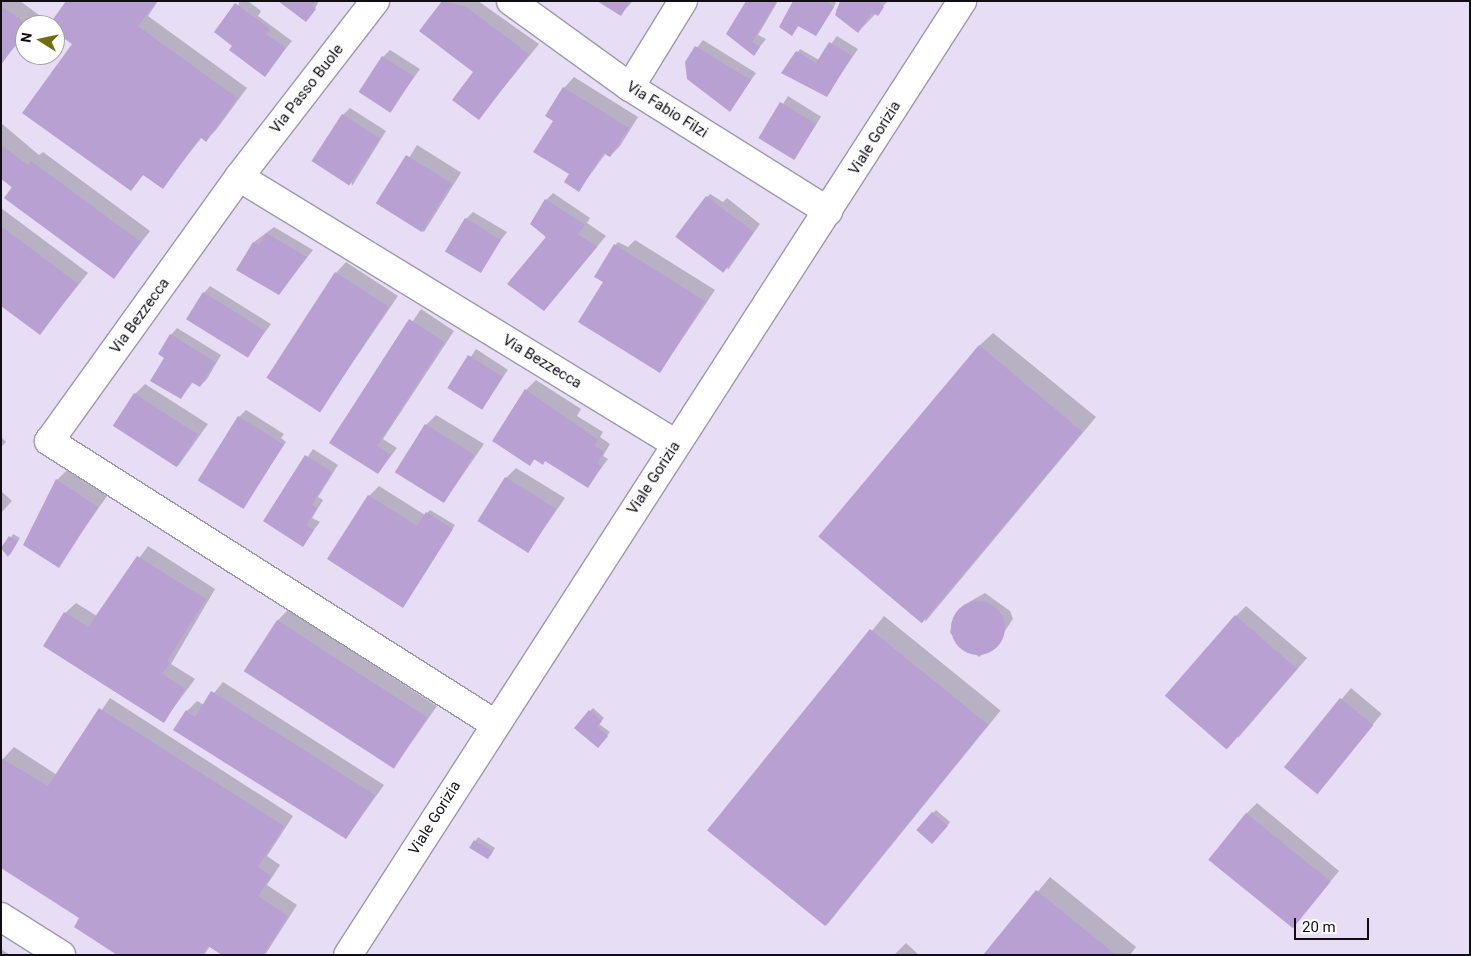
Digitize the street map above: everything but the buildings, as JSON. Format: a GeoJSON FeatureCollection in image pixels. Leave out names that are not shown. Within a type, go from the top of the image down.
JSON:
{"type":"FeatureCollection","features":[{"type":"Feature","properties":{"kind":"street","name":"Via Passo Buole"},"geometry":{"type":"LineString","coordinates":[[240,177],[375,1]]}},
{"type":"Feature","properties":{"kind":"street","name":"Via Fabio Filzi"},"geometry":{"type":"LineString","coordinates":[[511,1],[630,87],[828,211]]}},
{"type":"Feature","properties":{"kind":"street"},"geometry":{"type":"LineString","coordinates":[[630,87],[683,1]]}},
{"type":"Feature","properties":{"kind":"street","name":"Viale Gorizia"},"geometry":{"type":"LineString","coordinates":[[348,955],[962,1]]}},
{"type":"Feature","properties":{"kind":"street","name":"Via Bezzecca"},"geometry":{"type":"LineString","coordinates":[[495,724],[49,441],[240,177],[676,444]]}},
{"type":"Feature","properties":{"kind":"street"},"geometry":{"type":"LineString","coordinates":[[1,917],[61,955]]}}]}
